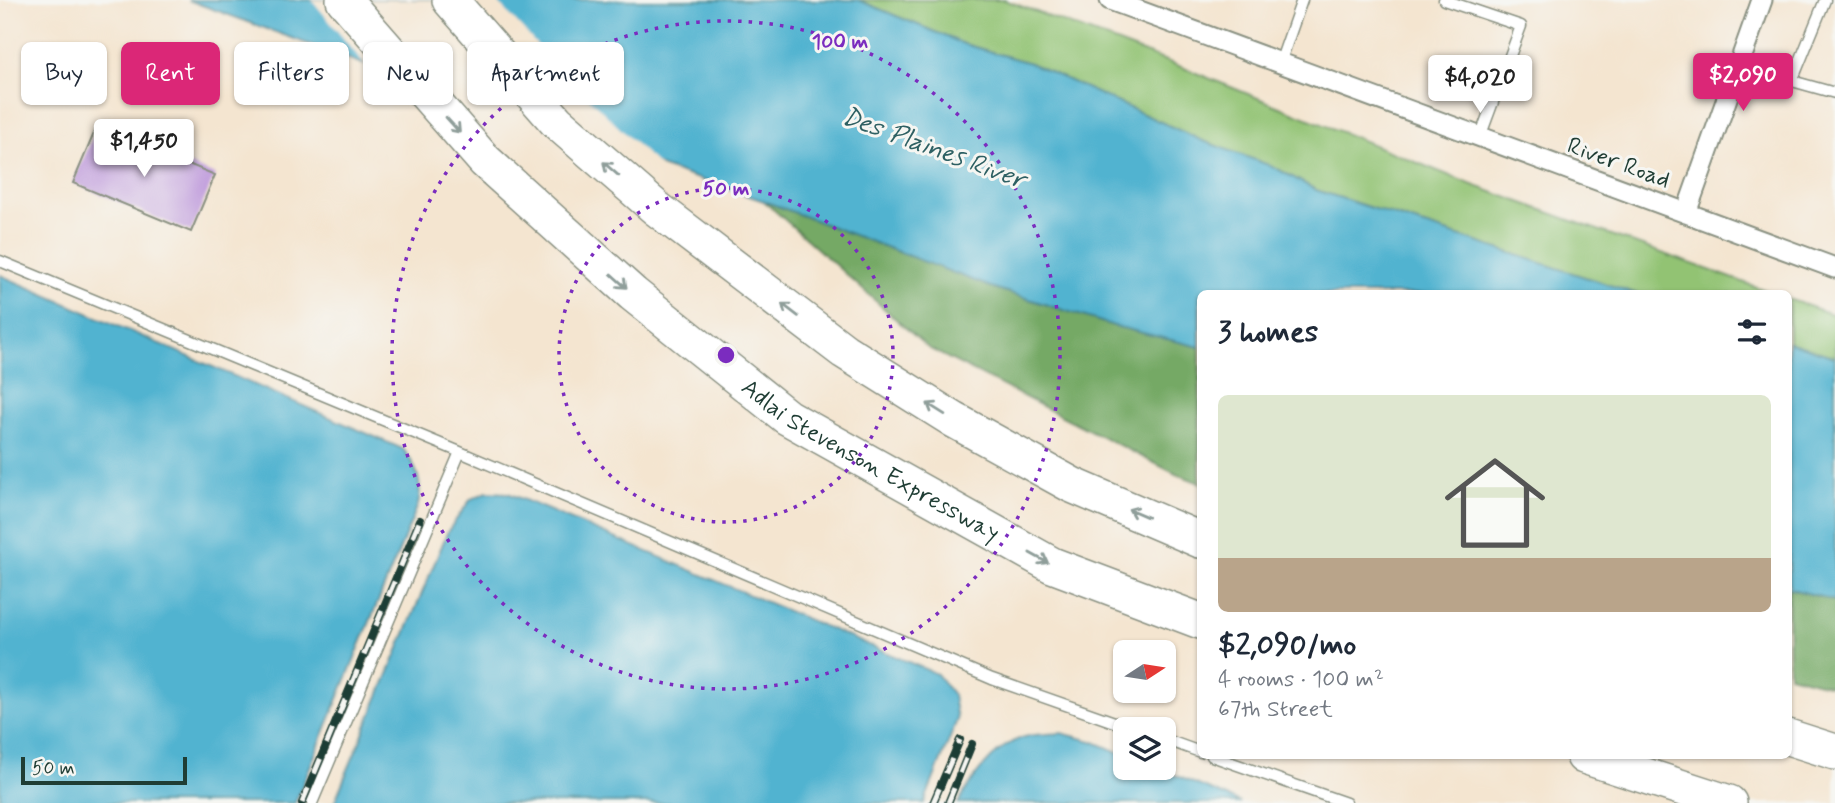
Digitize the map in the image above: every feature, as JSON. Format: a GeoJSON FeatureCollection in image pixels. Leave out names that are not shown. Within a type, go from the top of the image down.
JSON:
{"type":"FeatureCollection","features":[{"type":"Feature","properties":{"kind":"highway","name":"Adlai Stevenson Expressway"},"geometry":{"type":"LineString","coordinates":[[344,0],[485,161],[633,293],[787,417],[1052,565],[1197,620]]}},
{"type":"Feature","properties":{"kind":"highway"},"geometry":{"type":"LineString","coordinates":[[450,0],[567,130],[656,208],[844,351],[954,421],[1072,485],[1197,539]]}},
{"type":"Feature","properties":{"kind":"highway"},"geometry":{"type":"LineString","coordinates":[[1792,738],[1835,752]]}},
{"type":"Feature","properties":{"kind":"highway"},"geometry":{"type":"LineString","coordinates":[[1593,759],[1730,803]]}},
{"type":"Feature","properties":{"kind":"street","name":"River Road"},"geometry":{"type":"LineString","coordinates":[[1111,0],[1835,268]]}},
{"type":"Feature","properties":{"kind":"street"},"geometry":{"type":"LineString","coordinates":[[1686,212],[1762,0]]}},
{"type":"Feature","properties":{"kind":"lane"},"geometry":{"type":"LineString","coordinates":[[1280,62],[1302,0]]}},
{"type":"Feature","properties":{"kind":"lane"},"geometry":{"type":"LineString","coordinates":[[1444,0],[1521,26],[1480,136]]}},
{"type":"Feature","properties":{"kind":"lane"},"geometry":{"type":"LineString","coordinates":[[1792,81],[1825,0]]}},
{"type":"Feature","properties":{"kind":"lane"},"geometry":{"type":"LineString","coordinates":[[1739,63],[1835,93]]}},
{"type":"Feature","properties":{"kind":"lane"},"geometry":{"type":"LineString","coordinates":[[0,261],[460,452],[992,679],[1113,722]]}},
{"type":"Feature","properties":{"kind":"lane"},"geometry":{"type":"LineString","coordinates":[[312,803],[460,452]]}},
{"type":"Feature","properties":{"kind":"lane"},"geometry":{"type":"LineString","coordinates":[[1176,743],[1197,751]]}},
{"type":"Feature","properties":{"kind":"lane"},"geometry":{"type":"LineString","coordinates":[[1221,759],[1346,803]]}},
{"type":"Feature","properties":{"kind":"green space"},"geometry":{"type":"Polygon","coordinates":[[[858,0],[1005,0],[1174,64],[1470,184],[1765,290],[1625,290],[1316,190],[1274,167],[1203,141],[1030,63],[964,44],[858,0]]]}},
{"type":"Feature","properties":{"kind":"green space"},"geometry":{"type":"Polygon","coordinates":[[[764,201],[991,287],[1114,326],[1197,346],[1197,482],[1174,473],[928,348],[764,201]]]}},
{"type":"Feature","properties":{"kind":"green space"},"geometry":{"type":"Polygon","coordinates":[[[1792,300],[1835,315],[1835,357],[1792,343],[1792,300]]]}},
{"type":"Feature","properties":{"kind":"green space"},"geometry":{"type":"Polygon","coordinates":[[[1792,589],[1835,601],[1835,687],[1792,676],[1792,589]]]}},
{"type":"Feature","properties":{"kind":"water","name":"Des Plaines River"},"geometry":{"type":"Polygon","coordinates":[[[188,0],[858,0],[964,44],[1030,63],[1203,141],[1274,167],[1316,190],[1625,290],[1197,290],[1197,346],[1114,326],[991,287],[764,201],[478,105],[624,105],[624,42],[467,42],[467,101],[453,97],[453,42],[363,42],[363,64],[349,59],[349,42],[303,42],[188,0]]]}},
{"type":"Feature","properties":{"kind":"water"},"geometry":{"type":"Polygon","coordinates":[[[0,275],[403,449],[412,462],[419,482],[418,505],[295,803],[0,803],[0,275]]]}},
{"type":"Feature","properties":{"kind":"water"},"geometry":{"type":"Polygon","coordinates":[[[1792,343],[1835,357],[1835,601],[1792,589],[1792,343]]]}},
{"type":"Feature","properties":{"kind":"water"},"geometry":{"type":"Polygon","coordinates":[[[487,492],[508,493],[937,674],[953,695],[957,720],[924,803],[334,803],[448,531],[471,499],[487,492]]]}},
{"type":"Feature","properties":{"kind":"water"},"geometry":{"type":"Polygon","coordinates":[[[1061,733],[1113,750],[1113,780],[1176,780],[1176,776],[1241,803],[958,803],[996,753],[1028,736],[1061,733]]]}},
{"type":"Feature","properties":{"kind":"pier"},"geometry":{"type":"Polygon","coordinates":[[[312,0],[496,0],[535,42],[467,42],[467,104],[453,99],[453,42],[363,42],[363,63],[349,42],[346,42],[312,0]]]}},
{"type":"Feature","properties":{"kind":"pier"},"geometry":{"type":"Polygon","coordinates":[[[471,105],[596,105],[664,171],[471,105]]]}},
{"type":"Feature","properties":{"kind":"building"},"geometry":{"type":"Polygon","coordinates":[[[97,126],[215,175],[191,232],[73,183],[97,126]]]}},
{"type":"Feature","properties":{"kind":"railway"},"geometry":{"type":"LineString","coordinates":[[302,803],[420,520]]}},
{"type":"Feature","properties":{"kind":"railway"},"geometry":{"type":"LineString","coordinates":[[933,803],[960,740]]}},
{"type":"Feature","properties":{"kind":"railway"},"geometry":{"type":"LineString","coordinates":[[948,803],[972,744]]}}]}
